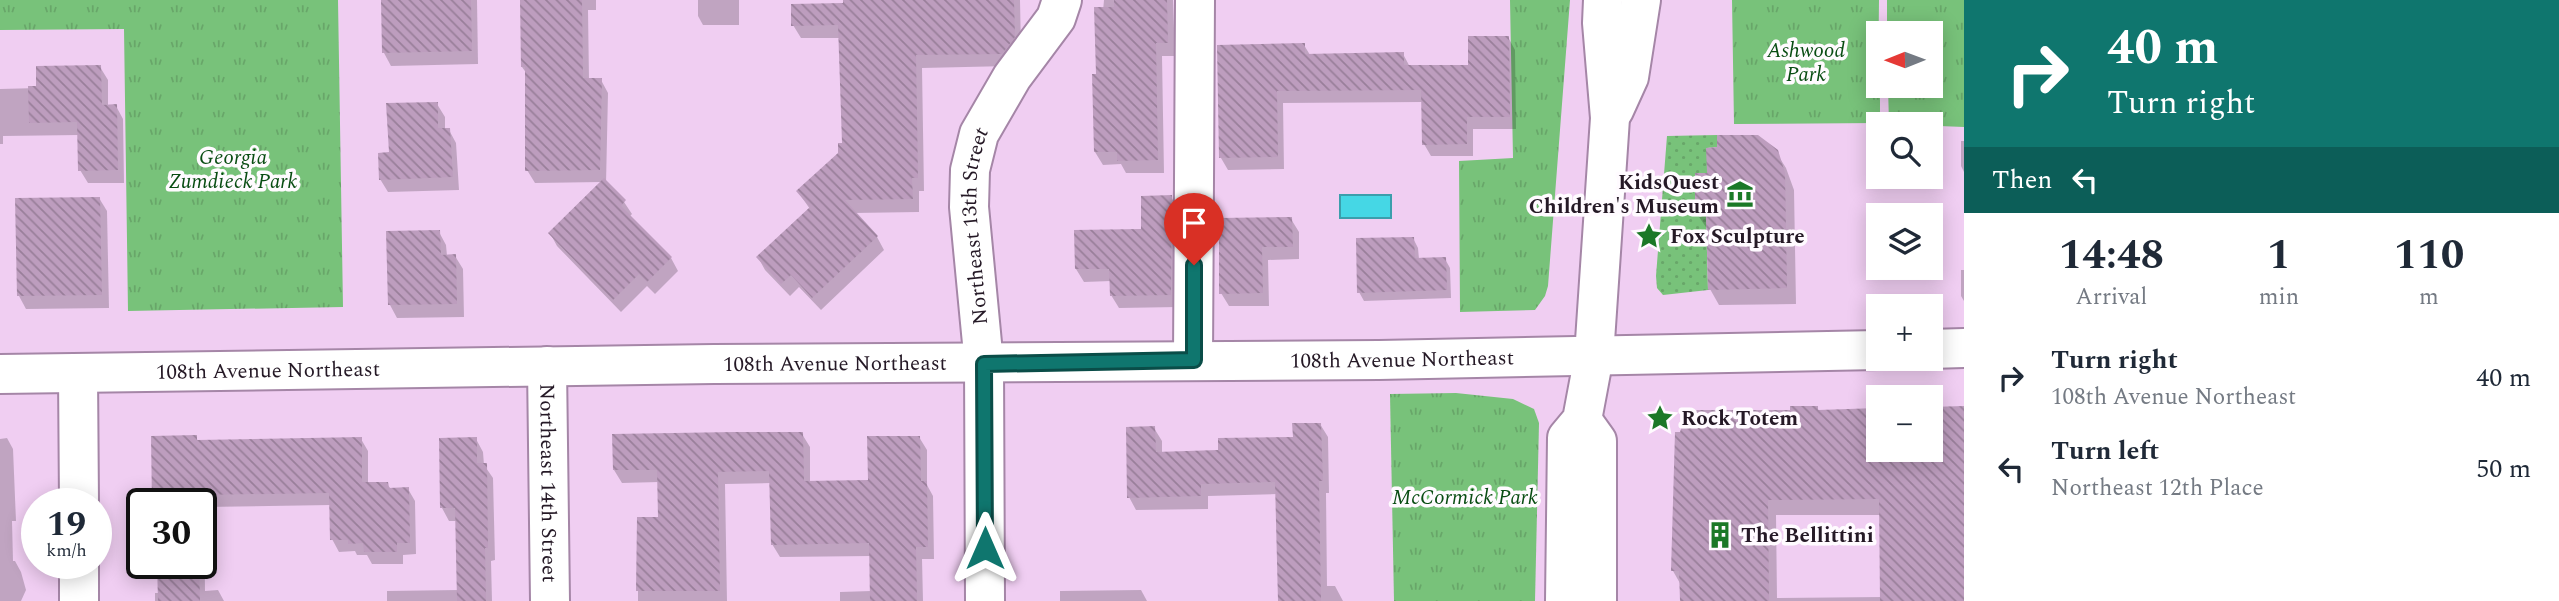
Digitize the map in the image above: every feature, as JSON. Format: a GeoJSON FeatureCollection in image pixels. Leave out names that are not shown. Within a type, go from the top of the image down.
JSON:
{"type":"FeatureCollection","features":[{"type":"Feature","properties":{"kind":"main road","name":"Northeast 13th Street"},"geometry":{"type":"LineString","coordinates":[[985,601],[984,364],[970,219],[970,170],[979,134],[1012,77],[1056,18],[1062,0]]}},
{"type":"Feature","properties":{"kind":"main road"},"geometry":{"type":"LineString","coordinates":[[1194,360],[1195,0]]}},
{"type":"Feature","properties":{"kind":"main road"},"geometry":{"type":"LineString","coordinates":[[1565,601],[1567,438],[1582,420],[1594,356],[1610,118],[1602,23],[1603,0]]}},
{"type":"Feature","properties":{"kind":"main road"},"geometry":{"type":"LineString","coordinates":[[1610,118],[1629,77],[1641,0]]}},
{"type":"Feature","properties":{"kind":"main road"},"geometry":{"type":"LineString","coordinates":[[1943,349],[1964,348]]}},
{"type":"Feature","properties":{"kind":"main road","name":"108th Avenue Northeast"},"geometry":{"type":"LineString","coordinates":[[0,374],[547,366],[984,364],[1866,350]]}},
{"type":"Feature","properties":{"kind":"main road","name":"Northeast 14th Street"},"geometry":{"type":"LineString","coordinates":[[547,366],[550,601]]}},
{"type":"Feature","properties":{"kind":"main road"},"geometry":{"type":"LineString","coordinates":[[78,374],[79,488]]}},
{"type":"Feature","properties":{"kind":"main road"},"geometry":{"type":"LineString","coordinates":[[1582,420],[1597,441],[1597,601]]}},
{"type":"Feature","properties":{"kind":"main road"},"geometry":{"type":"LineString","coordinates":[[79,579],[79,601]]}},
{"type":"Feature","properties":{"kind":"green space","name":"Georgia Zumdieck Park"},"geometry":{"type":"Polygon","coordinates":[[[0,0],[338,0],[343,307],[128,311],[124,29],[0,30],[0,0]]]}},
{"type":"Feature","properties":{"kind":"green space"},"geometry":{"type":"Polygon","coordinates":[[[1510,0],[1570,0],[1548,286],[1545,296],[1535,310],[1460,312],[1459,161],[1513,158],[1510,0]]]}},
{"type":"Feature","properties":{"kind":"green space","name":"Ashwood Park"},"geometry":{"type":"Polygon","coordinates":[[[1732,0],[1879,0],[1879,21],[1866,21],[1866,98],[1880,98],[1880,112],[1866,112],[1866,123],[1734,124],[1732,0]]]}},
{"type":"Feature","properties":{"kind":"green space","name":"Ashwood Park"},"geometry":{"type":"Polygon","coordinates":[[[1887,0],[1964,0],[1964,127],[1943,126],[1943,112],[1889,112],[1888,98],[1943,98],[1943,21],[1887,21],[1887,0]]]}},
{"type":"Feature","properties":{"kind":"green space"},"geometry":{"type":"Polygon","coordinates":[[[1717,135],[1717,147],[1707,148],[1707,173],[1695,174],[1695,214],[1706,214],[1708,290],[1663,295],[1657,288],[1656,276],[1667,136],[1717,135]]]}},
{"type":"Feature","properties":{"kind":"green space","name":"McCormick Park"},"geometry":{"type":"Polygon","coordinates":[[[1456,393],[1513,399],[1534,409],[1539,423],[1535,601],[1394,601],[1390,394],[1456,393]]]}},
{"type":"Feature","properties":{"kind":"water"},"geometry":{"type":"Polygon","coordinates":[[[1340,195],[1391,195],[1391,218],[1340,218],[1340,195]]]}},
{"type":"Feature","properties":{"kind":"building"},"geometry":{"type":"Polygon","coordinates":[[[381,0],[471,0],[472,51],[382,53],[381,0]]]}},
{"type":"Feature","properties":{"kind":"building"},"geometry":{"type":"Polygon","coordinates":[[[520,0],[582,0],[583,78],[602,78],[600,170],[525,171],[525,67],[521,67],[520,0]]]}},
{"type":"Feature","properties":{"kind":"building"},"geometry":{"type":"Polygon","coordinates":[[[843,0],[1014,0],[1015,37],[1002,54],[916,55],[918,178],[912,178],[913,199],[845,200],[878,236],[812,298],[791,275],[781,284],[756,257],[810,207],[796,191],[838,153],[838,143],[842,143],[838,25],[791,26],[791,4],[843,3],[843,0]]]}},
{"type":"Feature","properties":{"kind":"building"},"geometry":{"type":"Polygon","coordinates":[[[1114,0],[1167,0],[1168,43],[1156,43],[1158,160],[1117,161],[1117,152],[1094,152],[1094,7],[1114,7],[1114,0]]]}},
{"type":"Feature","properties":{"kind":"building"},"geometry":{"type":"Polygon","coordinates":[[[1468,36],[1509,36],[1510,117],[1467,117],[1467,144],[1422,145],[1421,90],[1277,91],[1278,157],[1219,158],[1217,45],[1305,43],[1305,54],[1404,52],[1404,65],[1468,65],[1468,36]]]}},
{"type":"Feature","properties":{"kind":"building"},"geometry":{"type":"Polygon","coordinates":[[[101,65],[102,105],[117,104],[118,170],[78,171],[77,122],[29,123],[28,86],[36,86],[36,66],[101,65]]]}},
{"type":"Feature","properties":{"kind":"building"},"geometry":{"type":"Polygon","coordinates":[[[438,102],[438,128],[450,128],[453,177],[379,180],[378,153],[389,152],[386,103],[438,102]]]}},
{"type":"Feature","properties":{"kind":"building","name":"KidsQuest Children's Museum"},"geometry":{"type":"Polygon","coordinates":[[[1717,135],[1758,135],[1778,150],[1785,173],[1787,288],[1708,290],[1706,214],[1695,214],[1695,173],[1707,173],[1706,148],[1717,147],[1717,135]]]}},
{"type":"Feature","properties":{"kind":"building"},"geometry":{"type":"Polygon","coordinates":[[[604,178],[626,200],[621,206],[672,257],[647,282],[639,274],[613,300],[548,233],[604,178]]]}},
{"type":"Feature","properties":{"kind":"building"},"geometry":{"type":"Polygon","coordinates":[[[1172,195],[1171,295],[1110,296],[1109,269],[1075,269],[1074,230],[1141,229],[1141,196],[1172,195]]]}},
{"type":"Feature","properties":{"kind":"building"},"geometry":{"type":"Polygon","coordinates":[[[100,197],[102,295],[17,296],[15,198],[100,197]]]}},
{"type":"Feature","properties":{"kind":"building"},"geometry":{"type":"Polygon","coordinates":[[[1292,217],[1293,247],[1262,247],[1263,293],[1219,294],[1219,218],[1292,217]]]}},
{"type":"Feature","properties":{"kind":"building"},"geometry":{"type":"Polygon","coordinates":[[[440,230],[441,255],[456,254],[457,304],[388,305],[386,231],[440,230]]]}},
{"type":"Feature","properties":{"kind":"building"},"geometry":{"type":"Polygon","coordinates":[[[1414,237],[1415,258],[1446,257],[1447,290],[1357,293],[1356,238],[1414,237]]]}},
{"type":"Feature","properties":{"kind":"building","name":"The Bellittini"},"geometry":{"type":"Polygon","coordinates":[[[1790,406],[1818,406],[1818,410],[1866,408],[1866,462],[1943,462],[1943,407],[1964,406],[1964,601],[1880,601],[1879,499],[1768,500],[1769,601],[1680,601],[1679,571],[1671,571],[1675,432],[1680,432],[1684,420],[1697,410],[1790,410],[1790,406]]]}},
{"type":"Feature","properties":{"kind":"building"},"geometry":{"type":"Polygon","coordinates":[[[1292,423],[1321,423],[1321,601],[1278,601],[1275,482],[1201,484],[1201,496],[1127,498],[1126,427],[1155,426],[1156,452],[1218,450],[1218,438],[1293,437],[1292,423]]]}},
{"type":"Feature","properties":{"kind":"building"},"geometry":{"type":"Polygon","coordinates":[[[803,432],[804,481],[868,480],[867,436],[920,436],[921,481],[927,481],[928,547],[916,547],[917,601],[870,601],[869,543],[771,545],[769,471],[718,472],[720,591],[636,591],[637,517],[658,517],[657,470],[613,470],[612,434],[803,432]]]}},
{"type":"Feature","properties":{"kind":"building"},"geometry":{"type":"Polygon","coordinates":[[[197,435],[197,440],[362,437],[362,482],[388,482],[389,488],[409,487],[410,543],[397,543],[397,552],[364,552],[363,543],[348,544],[348,540],[330,540],[329,493],[217,495],[217,488],[152,488],[151,436],[197,435]]]}},
{"type":"Feature","properties":{"kind":"building"},"geometry":{"type":"Polygon","coordinates":[[[477,437],[477,463],[487,463],[486,601],[457,601],[455,508],[440,508],[439,438],[477,437]]]}},
{"type":"Feature","properties":{"kind":"building"},"geometry":{"type":"Polygon","coordinates":[[[157,579],[199,579],[200,601],[158,601],[157,579]]]}},
{"type":"Feature","properties":{"kind":"place","name":"KidsQuest Children's Museum"},"geometry":{"type":"Point","coordinates":[1740,194]}},
{"type":"Feature","properties":{"kind":"place","name":"Fox Sculpture"},"geometry":{"type":"Point","coordinates":[1649,236]}},
{"type":"Feature","properties":{"kind":"place","name":"Rock Totem"},"geometry":{"type":"Point","coordinates":[1660,418]}},
{"type":"Feature","properties":{"kind":"place","name":"The Bellittini"},"geometry":{"type":"Point","coordinates":[1720,535]}},
{"type":"Feature","properties":{"kind":"route"},"geometry":{"type":"LineString","coordinates":[[985,548],[984,364],[1194,360],[1194,265]]}}]}
